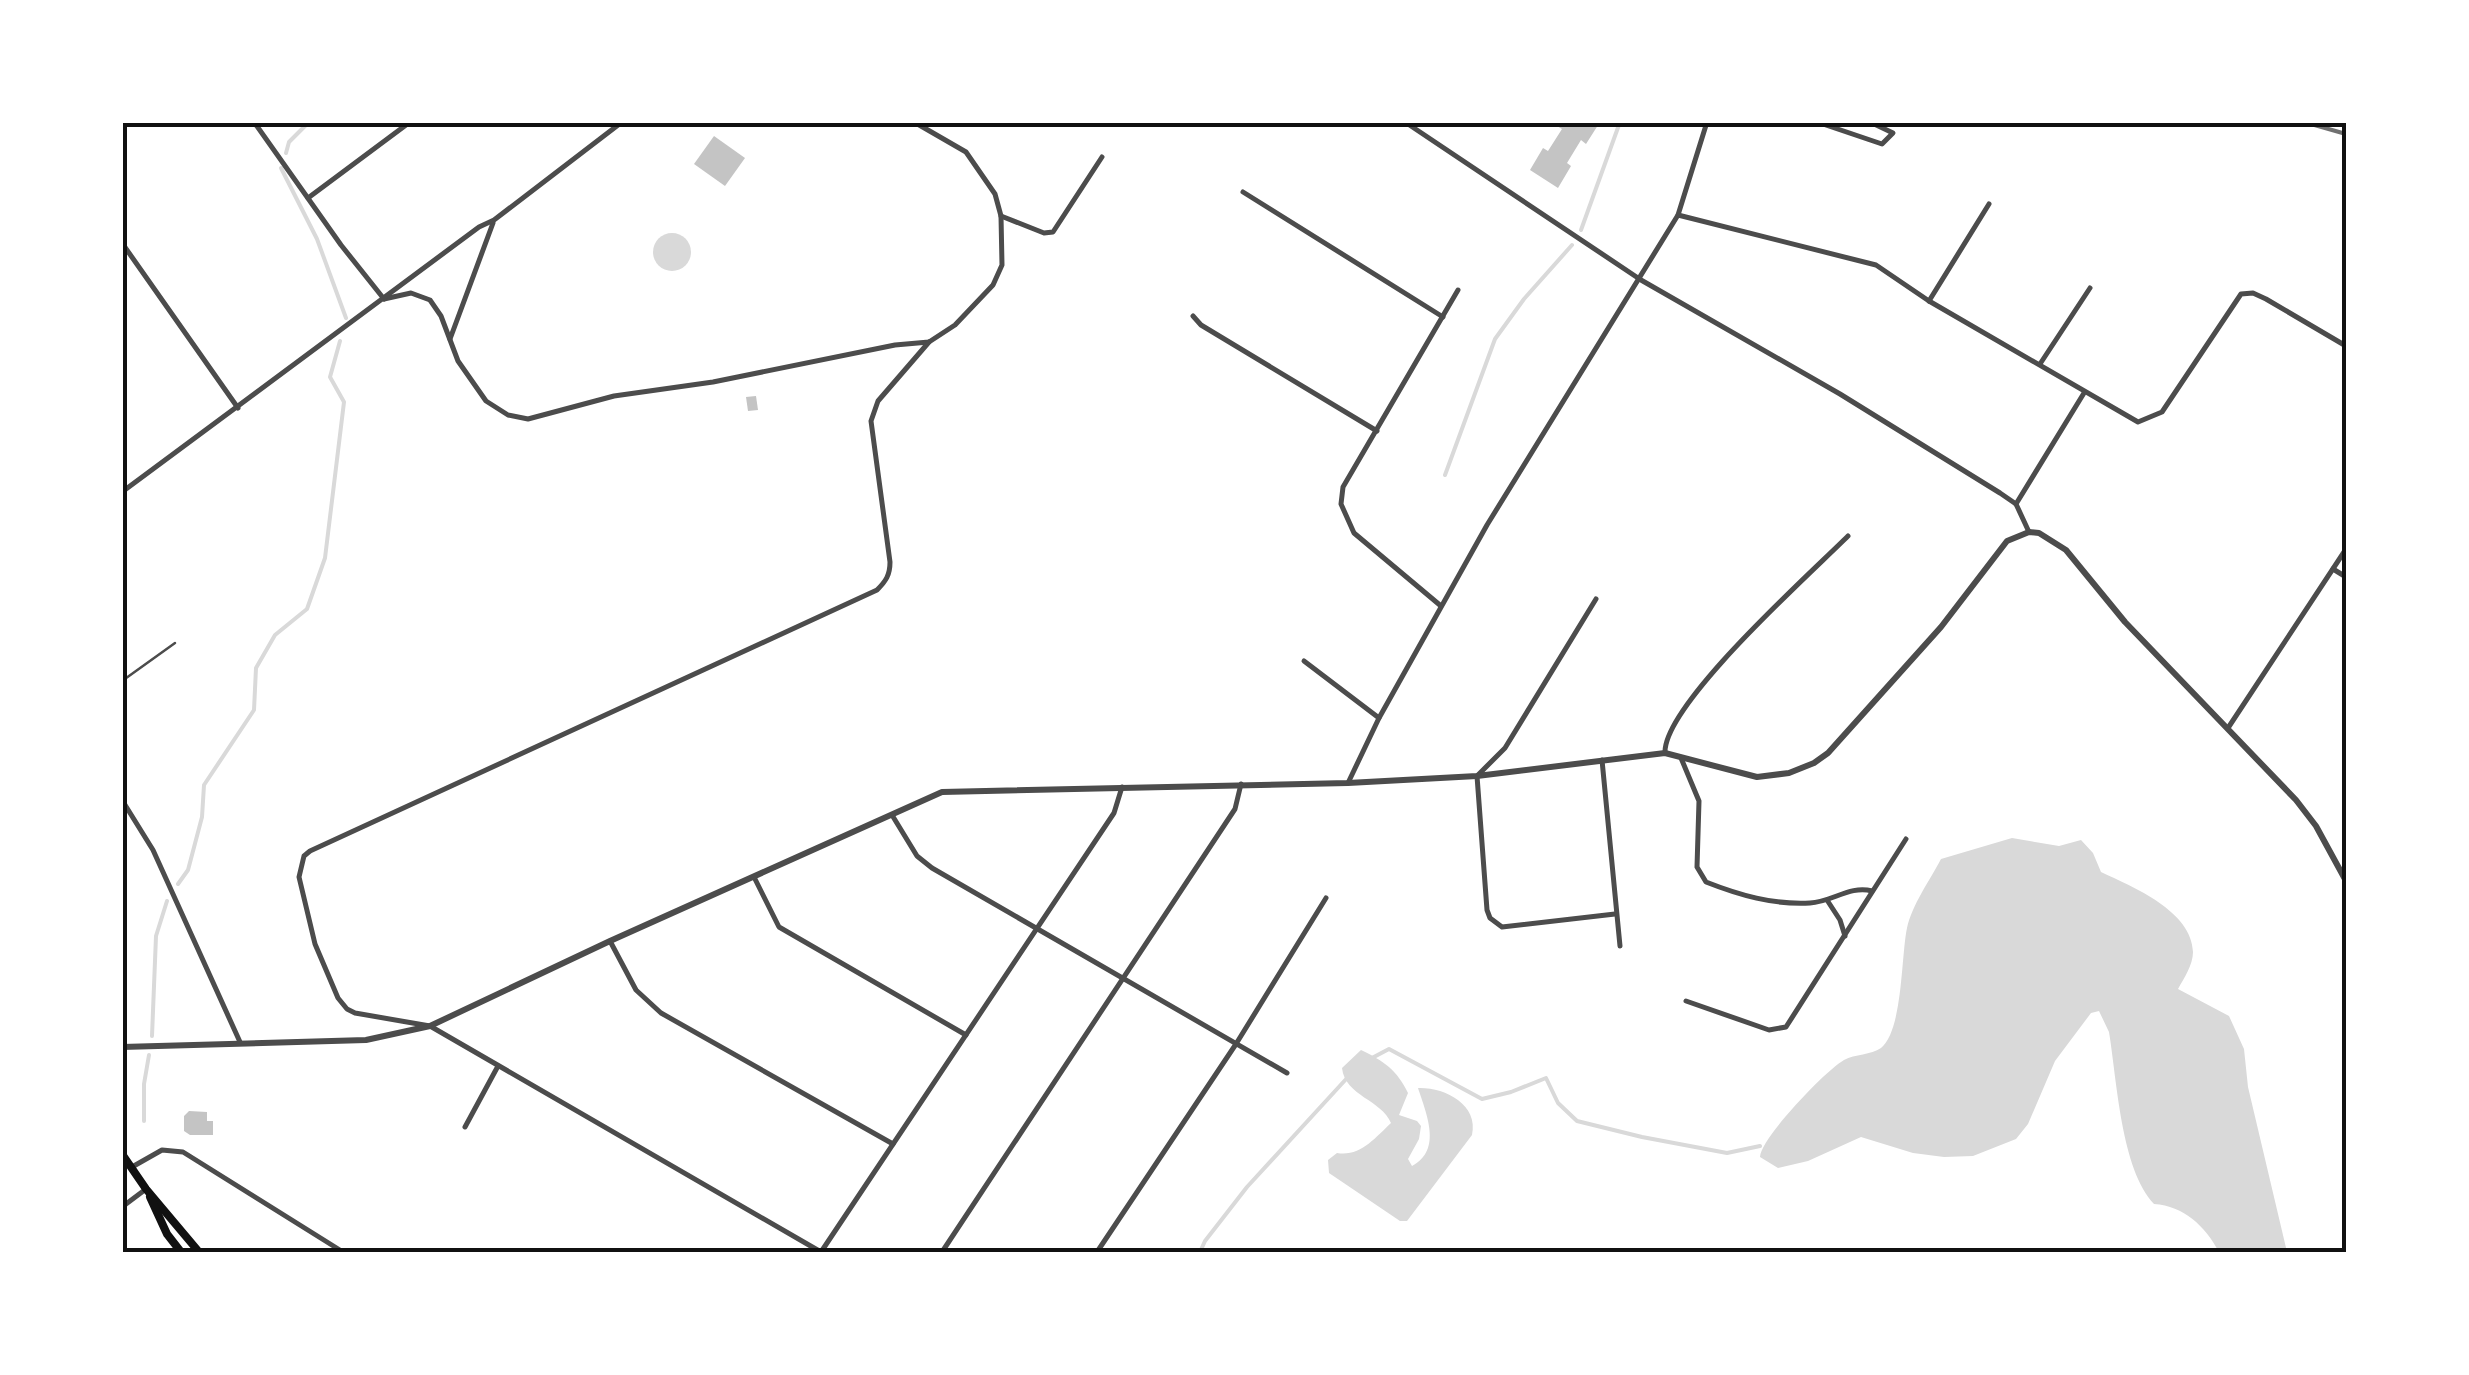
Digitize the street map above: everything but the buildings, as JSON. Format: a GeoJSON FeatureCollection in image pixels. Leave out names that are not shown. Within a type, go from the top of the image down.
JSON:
{"type":"FeatureCollection","features":[{"type":"Feature","properties":{"kind":"main road"},"geometry":{"type":"LineString","coordinates":[[122,1154],[199,1252]]}},
{"type":"Feature","properties":{"kind":"main road"},"geometry":{"type":"LineString","coordinates":[[146,1189],[167,1234],[181,1252]]}},
{"type":"Feature","properties":{"kind":"street"},"geometry":{"type":"LineString","coordinates":[[254,122],[384,299]]}},
{"type":"Feature","properties":{"kind":"street"},"geometry":{"type":"LineString","coordinates":[[308,198],[410,122]]}},
{"type":"Feature","properties":{"kind":"street"},"geometry":{"type":"LineString","coordinates":[[122,492],[622,122]]}},
{"type":"Feature","properties":{"kind":"street"},"geometry":{"type":"LineString","coordinates":[[914,122],[966,152],[995,194],[1002,216],[1002,265],[993,285],[955,325],[929,342],[878,401],[871,426],[890,562],[890,573],[878,590],[318,846],[304,856],[299,877],[315,944],[338,998],[355,1014],[430,1026],[821,1252],[1114,813],[1122,786]]}},
{"type":"Feature","properties":{"kind":"street"},"geometry":{"type":"LineString","coordinates":[[1405,122],[1641,280],[1840,394],[2016,504],[2029,532]]}},
{"type":"Feature","properties":{"kind":"street"},"geometry":{"type":"LineString","coordinates":[[1348,783],[1379,718],[1487,525],[1678,215],[1707,122]]}},
{"type":"Feature","properties":{"kind":"street"},"geometry":{"type":"LineString","coordinates":[[1816,122],[1882,144],[1892,134],[1870,122]]}},
{"type":"Feature","properties":{"kind":"street"},"geometry":{"type":"LineString","coordinates":[[1002,216],[1044,233],[1053,232],[1102,157]]}},
{"type":"Feature","properties":{"kind":"street"},"geometry":{"type":"LineString","coordinates":[[1243,192],[1442,317]]}},
{"type":"Feature","properties":{"kind":"street"},"geometry":{"type":"LineString","coordinates":[[1930,302],[1989,204]]}},
{"type":"Feature","properties":{"kind":"street"},"geometry":{"type":"LineString","coordinates":[[1678,215],[1876,265],[1930,302],[2138,422],[2162,412],[2241,294],[2253,293],[2266,299],[2346,346]]}},
{"type":"Feature","properties":{"kind":"street"},"geometry":{"type":"LineString","coordinates":[[450,340],[494,220]]}},
{"type":"Feature","properties":{"kind":"street"},"geometry":{"type":"LineString","coordinates":[[122,243],[238,408]]}},
{"type":"Feature","properties":{"kind":"street"},"geometry":{"type":"LineString","coordinates":[[2040,364],[2090,288]]}},
{"type":"Feature","properties":{"kind":"street"},"geometry":{"type":"LineString","coordinates":[[1441,606],[1354,532],[1340,504],[1343,487],[1458,290]]}},
{"type":"Feature","properties":{"kind":"street"},"geometry":{"type":"LineString","coordinates":[[384,299],[411,293],[430,300],[441,316],[458,361],[486,401],[508,415],[528,419],[614,396],[929,342]]}},
{"type":"Feature","properties":{"kind":"street"},"geometry":{"type":"LineString","coordinates":[[1193,316],[1201,325],[1376,431]]}},
{"type":"Feature","properties":{"kind":"street"},"geometry":{"type":"LineString","coordinates":[[2016,504],[2084,394]]}},
{"type":"Feature","properties":{"kind":"street"},"geometry":{"type":"LineString","coordinates":[[122,1047],[366,1040],[430,1026],[928,797],[957,790],[1348,783],[1477,776],[1665,754],[1756,777],[1790,773],[1814,764],[1828,753],[1941,627],[2008,541],[2029,532],[2048,536],[2066,550],[2125,622],[2228,728],[2316,826],[2346,881]]}},
{"type":"Feature","properties":{"kind":"street"},"geometry":{"type":"LineString","coordinates":[[1665,754],[1665,742],[1680,714],[1715,670],[1848,536]]}},
{"type":"Feature","properties":{"kind":"street"},"geometry":{"type":"LineString","coordinates":[[2228,728],[2346,549]]}},
{"type":"Feature","properties":{"kind":"street"},"geometry":{"type":"LineString","coordinates":[[2333,569],[2346,577]]}},
{"type":"Feature","properties":{"kind":"street"},"geometry":{"type":"LineString","coordinates":[[1596,599],[1505,748],[1477,776],[1487,910],[1495,924],[1502,927],[1615,914]]}},
{"type":"Feature","properties":{"kind":"street"},"geometry":{"type":"LineString","coordinates":[[1304,661],[1379,718]]}},
{"type":"Feature","properties":{"kind":"street"},"geometry":{"type":"LineString","coordinates":[[1681,758],[1699,801],[1697,866],[1706,882],[1761,900],[1813,903],[1860,888],[1872,892]]}},
{"type":"Feature","properties":{"kind":"street"},"geometry":{"type":"LineString","coordinates":[[1602,760],[1620,946]]}},
{"type":"Feature","properties":{"kind":"street"},"geometry":{"type":"LineString","coordinates":[[942,1252],[1236,809],[1241,784]]}},
{"type":"Feature","properties":{"kind":"street"},"geometry":{"type":"LineString","coordinates":[[122,800],[154,850],[240,1042]]}},
{"type":"Feature","properties":{"kind":"street"},"geometry":{"type":"LineString","coordinates":[[892,816],[917,856],[1035,930],[1287,1072]]}},
{"type":"Feature","properties":{"kind":"street"},"geometry":{"type":"LineString","coordinates":[[1686,1000],[1769,1030],[1779,1030],[1792,1018],[1906,839]]}},
{"type":"Feature","properties":{"kind":"street"},"geometry":{"type":"LineString","coordinates":[[754,878],[779,927],[966,1035]]}},
{"type":"Feature","properties":{"kind":"street"},"geometry":{"type":"LineString","coordinates":[[1097,1252],[1236,1044],[1326,898]]}},
{"type":"Feature","properties":{"kind":"street"},"geometry":{"type":"LineString","coordinates":[[1827,900],[1840,920],[1844,936]]}},
{"type":"Feature","properties":{"kind":"street"},"geometry":{"type":"LineString","coordinates":[[610,941],[636,990],[661,1013],[893,1144]]}},
{"type":"Feature","properties":{"kind":"street"},"geometry":{"type":"LineString","coordinates":[[465,1128],[498,1066]]}},
{"type":"Feature","properties":{"kind":"street"},"geometry":{"type":"LineString","coordinates":[[132,1168],[162,1150],[182,1152],[343,1252]]}},
{"type":"Feature","properties":{"kind":"street"},"geometry":{"type":"LineString","coordinates":[[122,1207],[146,1189]]}},
{"type":"Feature","properties":{"kind":"lane"},"geometry":{"type":"LineString","coordinates":[[122,681],[174,643]]}},
{"type":"Feature","properties":{"kind":"shaded area"},"geometry":{"type":"Polygon","coordinates":[[[672,233],[685,239],[691,252],[685,265],[672,271],[659,265],[653,252],[659,239],[672,233]]]}},
{"type":"Feature","properties":{"kind":"shaded area"},"geometry":{"type":"Polygon","coordinates":[[[2012,838],[2059,846],[2081,840],[2093,853],[2101,872],[2159,902],[2183,924],[2193,952],[2178,989],[2229,1016],[2244,1049],[2248,1087],[2287,1252],[2219,1252],[2192,1219],[2175,1209],[2154,1204],[2143,1189],[2127,1147],[2109,1032],[2099,1011],[2091,1013],[2055,1061],[2028,1124],[2016,1139],[1973,1156],[1913,1153],[1861,1137],[1808,1161],[1778,1168],[1760,1157],[1782,1121],[1823,1077],[1844,1060],[1881,1048],[1888,1039],[1897,1010],[1909,919],[1941,859],[2012,838]]]}},
{"type":"Feature","properties":{"kind":"shaded area"},"geometry":{"type":"Polygon","coordinates":[[[1361,1050],[1389,1067],[1408,1093],[1399,1115],[1421,1126],[1408,1159],[1412,1166],[1427,1151],[1430,1141],[1418,1088],[1448,1094],[1465,1106],[1473,1124],[1472,1135],[1407,1221],[1400,1221],[1329,1173],[1328,1160],[1337,1153],[1360,1149],[1391,1123],[1345,1077],[1342,1068],[1361,1050]]]}},
{"type":"Feature","properties":{"kind":"waterway"},"geometry":{"type":"LineString","coordinates":[[286,153],[289,142],[309,122]]}},
{"type":"Feature","properties":{"kind":"waterway"},"geometry":{"type":"LineString","coordinates":[[1581,230],[1620,122]]}},
{"type":"Feature","properties":{"kind":"waterway"},"geometry":{"type":"LineString","coordinates":[[281,168],[317,239],[346,318]]}},
{"type":"Feature","properties":{"kind":"waterway"},"geometry":{"type":"LineString","coordinates":[[1445,475],[1495,339],[1572,245]]}},
{"type":"Feature","properties":{"kind":"waterway"},"geometry":{"type":"LineString","coordinates":[[178,884],[188,870],[202,817],[204,785],[254,710],[256,668],[275,635],[307,609],[325,558],[344,402],[330,377],[340,341]]}},
{"type":"Feature","properties":{"kind":"waterway"},"geometry":{"type":"LineString","coordinates":[[152,1036],[156,936],[167,901]]}},
{"type":"Feature","properties":{"kind":"waterway"},"geometry":{"type":"LineString","coordinates":[[1370,1059],[1389,1049],[1482,1099],[1546,1078],[1558,1103],[1577,1121],[1727,1153],[1760,1146]]}},
{"type":"Feature","properties":{"kind":"waterway"},"geometry":{"type":"LineString","coordinates":[[144,1121],[149,1055]]}},
{"type":"Feature","properties":{"kind":"waterway"},"geometry":{"type":"LineString","coordinates":[[1200,1252],[1247,1187],[1348,1077]]}},
{"type":"Feature","properties":{"kind":"railway"},"geometry":{"type":"LineString","coordinates":[[2304,122],[2346,134]]}}]}
